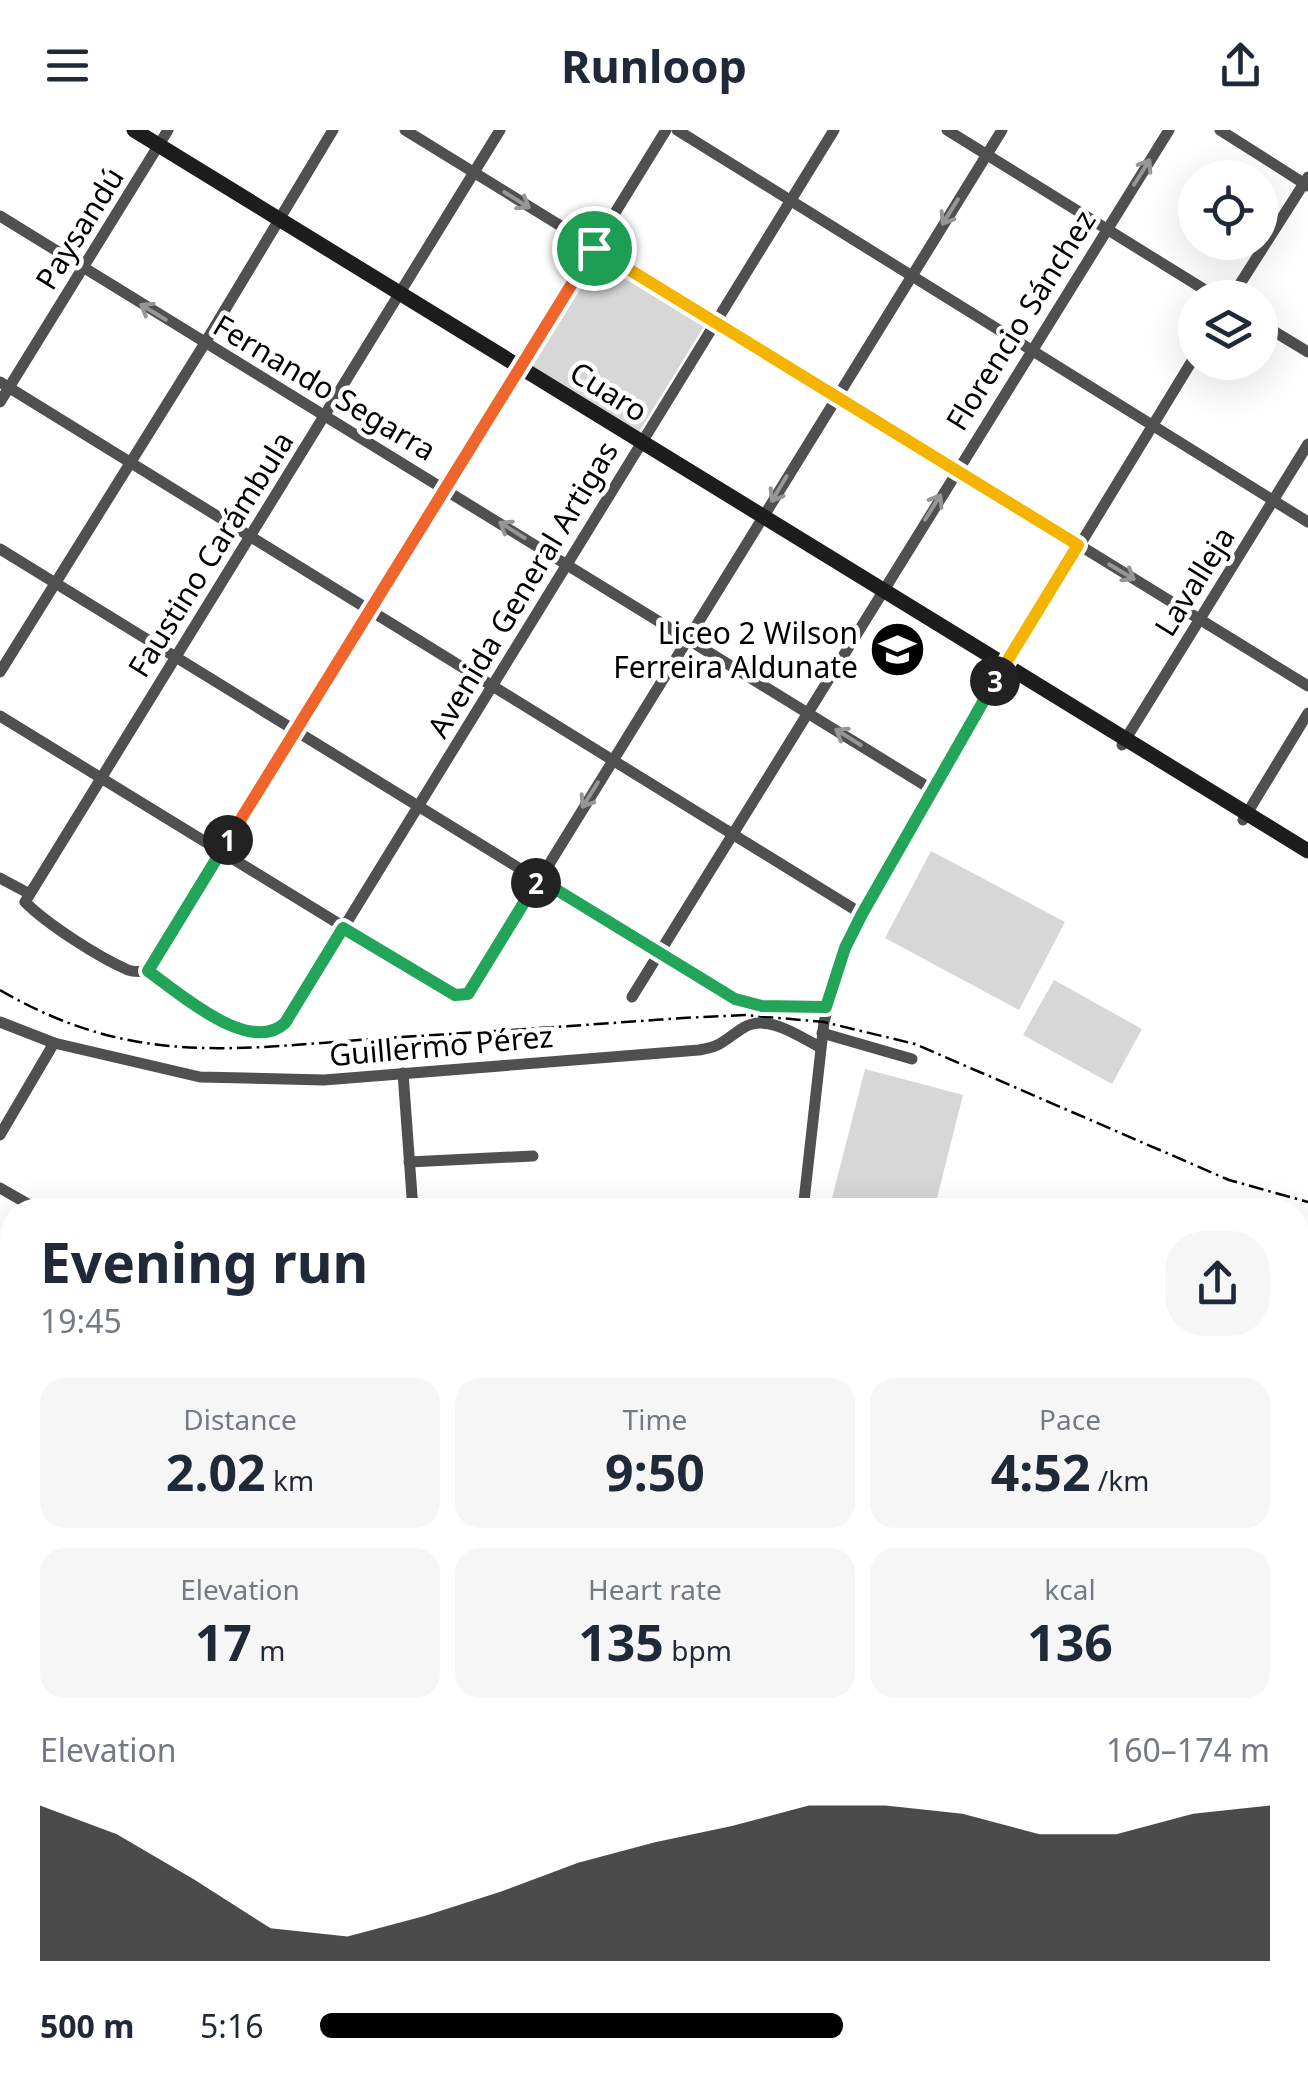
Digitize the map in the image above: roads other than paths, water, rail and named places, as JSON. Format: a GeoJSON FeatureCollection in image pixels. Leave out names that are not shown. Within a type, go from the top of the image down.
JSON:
{"type":"FeatureCollection","features":[{"type":"Feature","properties":{"kind":"street","name":"Cuaro"},"geometry":{"type":"LineString","coordinates":[[134,130],[163,137],[278,219],[1004,666],[1010,675],[1308,851]]}},
{"type":"Feature","properties":{"kind":"street"},"geometry":{"type":"LineString","coordinates":[[0,672],[333,130]]}},
{"type":"Feature","properties":{"kind":"street"},"geometry":{"type":"LineString","coordinates":[[404,130],[1308,686]]}},
{"type":"Feature","properties":{"kind":"street","name":"Faustino Carámbula"},"geometry":{"type":"LineString","coordinates":[[27,897],[500,130]]}},
{"type":"Feature","properties":{"kind":"street"},"geometry":{"type":"LineString","coordinates":[[0,878],[27,897],[41,918],[130,971],[148,971],[666,130]]}},
{"type":"Feature","properties":{"kind":"street"},"geometry":{"type":"LineString","coordinates":[[678,130],[1308,522]]}},
{"type":"Feature","properties":{"kind":"street","name":"Avenida General Artigas"},"geometry":{"type":"LineString","coordinates":[[148,971],[222,1022],[272,1032],[285,1023],[834,130]]}},
{"type":"Feature","properties":{"kind":"street"},"geometry":{"type":"LineString","coordinates":[[947,130],[1189,280]]}},
{"type":"Feature","properties":{"kind":"street"},"geometry":{"type":"LineString","coordinates":[[0,716],[460,996],[473,989],[1002,130]]}},
{"type":"Feature","properties":{"kind":"street","name":"Florencio Sánchez"},"geometry":{"type":"LineString","coordinates":[[632,997],[1168,130]]}},
{"type":"Feature","properties":{"kind":"street"},"geometry":{"type":"LineString","coordinates":[[1220,130],[1307,182],[1243,280]]}},
{"type":"Feature","properties":{"kind":"street","name":"Paysandú"},"geometry":{"type":"LineString","coordinates":[[0,402],[5,385],[83,269],[163,137]]}},
{"type":"Feature","properties":{"kind":"street","name":"Fernando Segarra"},"geometry":{"type":"LineString","coordinates":[[0,216],[931,789]]}},
{"type":"Feature","properties":{"kind":"street"},"geometry":{"type":"LineString","coordinates":[[1278,334],[1308,352]]}},
{"type":"Feature","properties":{"kind":"street"},"geometry":{"type":"LineString","coordinates":[[804,1198],[826,1007],[845,948],[931,789],[1180,380]]}},
{"type":"Feature","properties":{"kind":"street"},"geometry":{"type":"LineString","coordinates":[[5,385],[862,914]]}},
{"type":"Feature","properties":{"kind":"street","name":"Lavalleja"},"geometry":{"type":"LineString","coordinates":[[1124,742],[1308,444]]}},
{"type":"Feature","properties":{"kind":"street"},"geometry":{"type":"LineString","coordinates":[[0,549],[735,999],[762,1006],[826,1007]]}},
{"type":"Feature","properties":{"kind":"street"},"geometry":{"type":"LineString","coordinates":[[1245,816],[1308,713]]}},
{"type":"Feature","properties":{"kind":"street","name":"Cuaro"},"geometry":{"type":"LineString","coordinates":[[1245,816],[1308,860]]}},
{"type":"Feature","properties":{"kind":"street","name":"Guillermo Pérez"},"geometry":{"type":"LineString","coordinates":[[0,1022],[54,1043],[200,1077],[324,1080],[699,1050],[723,1045],[756,1022],[784,1029],[820,1047]]}},
{"type":"Feature","properties":{"kind":"street"},"geometry":{"type":"LineString","coordinates":[[823,1028],[912,1059]]}},
{"type":"Feature","properties":{"kind":"street"},"geometry":{"type":"LineString","coordinates":[[0,1135],[54,1043]]}},
{"type":"Feature","properties":{"kind":"street"},"geometry":{"type":"LineString","coordinates":[[403,1072],[412,1198]]}},
{"type":"Feature","properties":{"kind":"street"},"geometry":{"type":"LineString","coordinates":[[409,1162],[533,1156]]}},
{"type":"Feature","properties":{"kind":"railway"},"geometry":{"type":"LineString","coordinates":[[0,990],[49,1015],[97,1032],[143,1043],[188,1047],[283,1046],[745,1015],[824,1022],[915,1044],[1229,1180],[1294,1198]]}},
{"type":"Feature","properties":{"kind":"place","name":"Liceo 2 Wilson Ferreira Aldunate"},"geometry":{"type":"Point","coordinates":[897,649]}}]}
